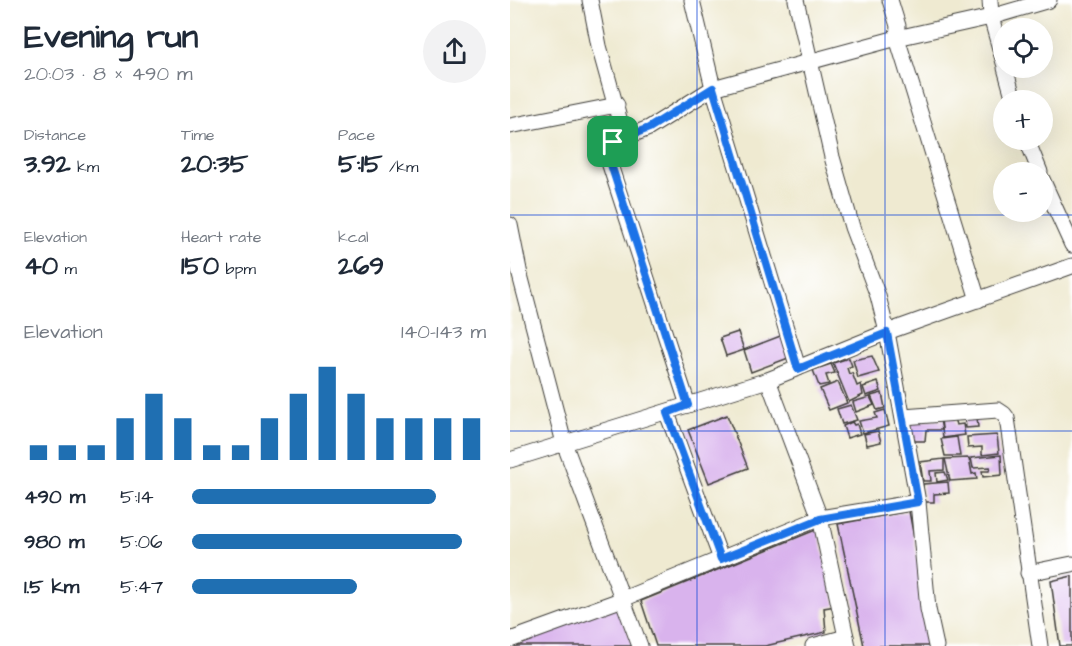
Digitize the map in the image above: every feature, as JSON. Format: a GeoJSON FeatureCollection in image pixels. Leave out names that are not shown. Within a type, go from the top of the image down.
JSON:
{"type":"FeatureCollection","features":[{"type":"Feature","properties":{"kind":"street"},"geometry":{"type":"LineString","coordinates":[[590,0],[599,46],[617,105],[622,131],[607,152],[608,159],[688,405]]}},
{"type":"Feature","properties":{"kind":"street"},"geometry":{"type":"LineString","coordinates":[[692,0],[713,88],[798,369]]}},
{"type":"Feature","properties":{"kind":"street"},"geometry":{"type":"LineString","coordinates":[[796,0],[832,157],[852,226],[878,296],[887,333],[918,502],[928,609],[936,646]]}},
{"type":"Feature","properties":{"kind":"street"},"geometry":{"type":"LineString","coordinates":[[890,0],[898,26],[897,38],[978,300]]}},
{"type":"Feature","properties":{"kind":"street"},"geometry":{"type":"LineString","coordinates":[[990,0],[993,23]]}},
{"type":"Feature","properties":{"kind":"street"},"geometry":{"type":"LineString","coordinates":[[613,142],[649,128],[713,88],[1049,0]]}},
{"type":"Feature","properties":{"kind":"street"},"geometry":{"type":"LineString","coordinates":[[510,126],[617,105]]}},
{"type":"Feature","properties":{"kind":"street"},"geometry":{"type":"LineString","coordinates":[[1053,203],[1072,245]]}},
{"type":"Feature","properties":{"kind":"street"},"geometry":{"type":"LineString","coordinates":[[510,225],[520,275],[564,443],[640,646]]}},
{"type":"Feature","properties":{"kind":"street"},"geometry":{"type":"LineString","coordinates":[[510,460],[768,380],[887,333],[1072,266]]}},
{"type":"Feature","properties":{"kind":"street"},"geometry":{"type":"LineString","coordinates":[[768,380],[820,519],[847,642],[813,646]]}},
{"type":"Feature","properties":{"kind":"street"},"geometry":{"type":"LineString","coordinates":[[903,417],[998,410],[1007,418],[1040,646]]}},
{"type":"Feature","properties":{"kind":"street"},"geometry":{"type":"LineString","coordinates":[[667,413],[721,559]]}},
{"type":"Feature","properties":{"kind":"street"},"geometry":{"type":"LineString","coordinates":[[510,640],[623,599],[820,519],[918,502]]}},
{"type":"Feature","properties":{"kind":"street"},"geometry":{"type":"LineString","coordinates":[[1028,573],[1072,564]]}},
{"type":"Feature","properties":{"kind":"building"},"geometry":{"type":"Polygon","coordinates":[[[738,332],[744,350],[726,356],[720,338],[738,332]]]}},
{"type":"Feature","properties":{"kind":"building"},"geometry":{"type":"Polygon","coordinates":[[[783,335],[791,357],[751,372],[744,350],[783,335]]]}},
{"type":"Feature","properties":{"kind":"building"},"geometry":{"type":"Polygon","coordinates":[[[872,356],[879,372],[858,378],[853,360],[872,356]]]}},
{"type":"Feature","properties":{"kind":"building"},"geometry":{"type":"Polygon","coordinates":[[[849,358],[852,366],[847,368],[849,374],[852,373],[857,386],[861,384],[863,395],[849,402],[833,363],[849,358]]]}},
{"type":"Feature","properties":{"kind":"building"},"geometry":{"type":"Polygon","coordinates":[[[831,364],[835,373],[826,375],[829,384],[819,386],[813,370],[831,364]]]}},
{"type":"Feature","properties":{"kind":"building"},"geometry":{"type":"Polygon","coordinates":[[[838,382],[847,403],[829,410],[820,389],[838,382]]]}},
{"type":"Feature","properties":{"kind":"building"},"geometry":{"type":"Polygon","coordinates":[[[878,382],[881,391],[866,396],[863,387],[878,382]]]}},
{"type":"Feature","properties":{"kind":"building"},"geometry":{"type":"Polygon","coordinates":[[[882,393],[885,408],[877,410],[871,396],[882,393]]]}},
{"type":"Feature","properties":{"kind":"building"},"geometry":{"type":"Polygon","coordinates":[[[870,397],[874,405],[856,412],[853,402],[870,397]]]}},
{"type":"Feature","properties":{"kind":"building"},"geometry":{"type":"Polygon","coordinates":[[[851,405],[857,420],[842,424],[837,409],[851,405]]]}},
{"type":"Feature","properties":{"kind":"building"},"geometry":{"type":"Polygon","coordinates":[[[885,410],[889,426],[863,433],[859,421],[877,418],[875,413],[885,410]]]}},
{"type":"Feature","properties":{"kind":"building"},"geometry":{"type":"Polygon","coordinates":[[[727,415],[748,468],[709,483],[688,430],[727,415]]]}},
{"type":"Feature","properties":{"kind":"building"},"geometry":{"type":"Polygon","coordinates":[[[977,417],[978,427],[966,428],[965,418],[977,417]]]}},
{"type":"Feature","properties":{"kind":"building"},"geometry":{"type":"Polygon","coordinates":[[[954,418],[956,425],[963,424],[965,435],[943,438],[941,419],[954,418]]]}},
{"type":"Feature","properties":{"kind":"building"},"geometry":{"type":"Polygon","coordinates":[[[940,420],[942,430],[926,430],[925,441],[912,441],[911,421],[940,420]]]}},
{"type":"Feature","properties":{"kind":"building"},"geometry":{"type":"Polygon","coordinates":[[[852,422],[854,425],[857,424],[860,434],[847,438],[843,426],[852,422]]]}},
{"type":"Feature","properties":{"kind":"building"},"geometry":{"type":"Polygon","coordinates":[[[878,431],[881,442],[867,445],[864,434],[878,431]]]}},
{"type":"Feature","properties":{"kind":"building"},"geometry":{"type":"Polygon","coordinates":[[[997,435],[999,453],[982,455],[982,447],[968,448],[967,437],[997,435]]]}},
{"type":"Feature","properties":{"kind":"building"},"geometry":{"type":"Polygon","coordinates":[[[957,437],[960,456],[945,456],[941,439],[957,437]]]}},
{"type":"Feature","properties":{"kind":"building"},"geometry":{"type":"Polygon","coordinates":[[[1001,455],[1002,475],[983,477],[982,471],[989,471],[990,467],[973,468],[971,458],[1001,455]]]}},
{"type":"Feature","properties":{"kind":"building"},"geometry":{"type":"Polygon","coordinates":[[[969,458],[972,474],[976,473],[977,479],[950,481],[945,459],[969,458]]]}},
{"type":"Feature","properties":{"kind":"building"},"geometry":{"type":"Polygon","coordinates":[[[944,459],[944,470],[930,471],[931,481],[923,481],[920,462],[944,459]]]}},
{"type":"Feature","properties":{"kind":"building"},"geometry":{"type":"Polygon","coordinates":[[[945,472],[948,480],[937,482],[936,473],[945,472]]]}},
{"type":"Feature","properties":{"kind":"building"},"geometry":{"type":"Polygon","coordinates":[[[948,482],[949,493],[934,494],[934,502],[924,502],[923,484],[948,482]]]}},
{"type":"Feature","properties":{"kind":"building"},"geometry":{"type":"Polygon","coordinates":[[[909,511],[934,646],[864,646],[838,524],[909,511]]]}},
{"type":"Feature","properties":{"kind":"building"},"geometry":{"type":"Polygon","coordinates":[[[818,529],[836,606],[824,608],[826,632],[765,646],[656,646],[641,601],[818,529]]]}},
{"type":"Feature","properties":{"kind":"building"},"geometry":{"type":"Polygon","coordinates":[[[1072,576],[1072,646],[1060,646],[1051,581],[1072,576]]]}},
{"type":"Feature","properties":{"kind":"building"},"geometry":{"type":"Polygon","coordinates":[[[617,603],[634,646],[510,646],[617,603]]]}},
{"type":"Feature","properties":{"kind":"route"},"geometry":{"type":"LineString","coordinates":[[713,88],[798,369],[887,333],[918,502],[820,519],[721,559],[667,413],[688,405],[608,159],[607,152],[613,142],[649,128],[713,88]]}}]}
